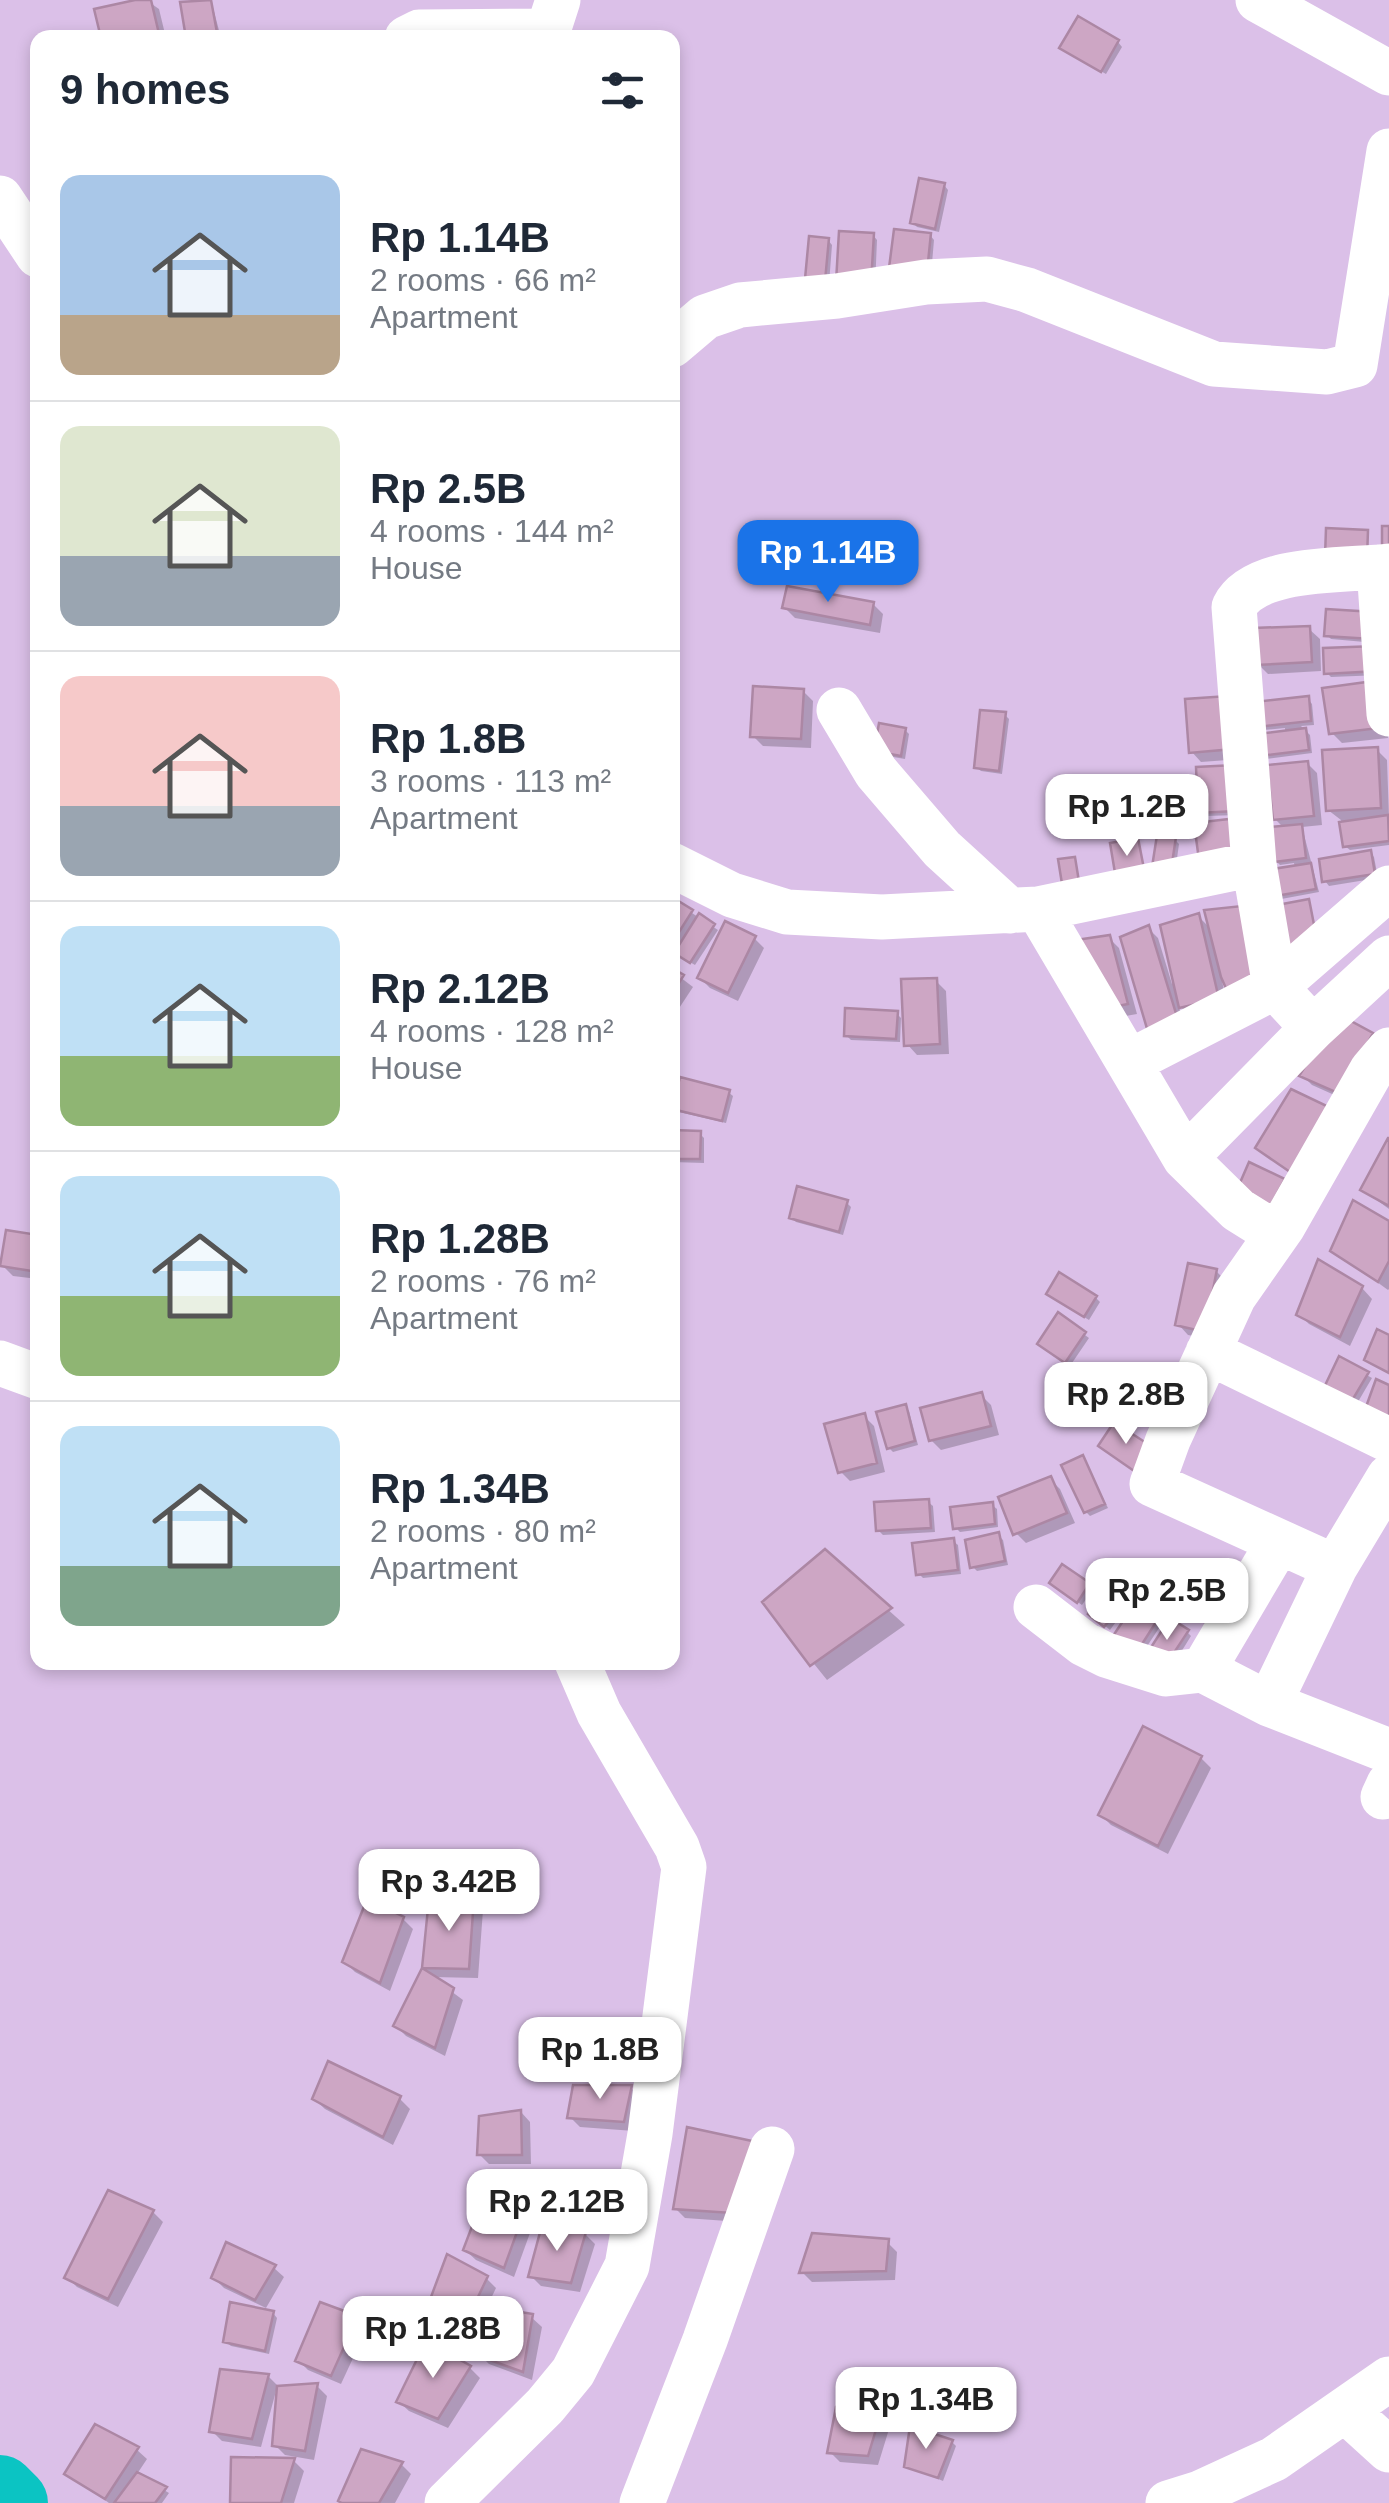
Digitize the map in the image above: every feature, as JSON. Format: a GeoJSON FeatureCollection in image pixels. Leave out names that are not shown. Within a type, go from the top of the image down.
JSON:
{"type":"FeatureCollection","features":[{"type":"Feature","properties":{"kind":"street"},"geometry":{"type":"LineString","coordinates":[[548,30],[558,0]]}},
{"type":"Feature","properties":{"kind":"street"},"geometry":{"type":"LineString","coordinates":[[1258,0],[1389,74]]}},
{"type":"Feature","properties":{"kind":"street"},"geometry":{"type":"LineString","coordinates":[[680,338],[705,317],[740,304],[838,296],[926,282],[986,279],[1026,290],[1214,364],[1327,372],[1356,366],[1389,151]]}},
{"type":"Feature","properties":{"kind":"street"},"geometry":{"type":"LineString","coordinates":[[0,198],[30,243]]}},
{"type":"Feature","properties":{"kind":"street"},"geometry":{"type":"LineString","coordinates":[[1314,1028],[1275,987],[1254,864],[1234,606],[1250,587],[1299,573],[1384,566],[1389,714]]}},
{"type":"Feature","properties":{"kind":"street"},"geometry":{"type":"LineString","coordinates":[[838,710],[876,772],[942,849],[1024,910],[1129,1062],[1185,1158],[1238,1210],[1262,1225],[1284,1226]]}},
{"type":"Feature","properties":{"kind":"street"},"geometry":{"type":"LineString","coordinates":[[680,869],[732,895],[787,912],[882,917],[1024,910],[1254,864]]}},
{"type":"Feature","properties":{"kind":"street"},"geometry":{"type":"LineString","coordinates":[[1129,1062],[1275,987],[1389,888]]}},
{"type":"Feature","properties":{"kind":"street"},"geometry":{"type":"LineString","coordinates":[[1185,1158],[1389,958]]}},
{"type":"Feature","properties":{"kind":"street"},"geometry":{"type":"LineString","coordinates":[[1335,1567],[1152,1484],[1208,1352],[1251,1268],[1284,1226],[1372,1070],[1389,1050]]}},
{"type":"Feature","properties":{"kind":"street"},"geometry":{"type":"LineString","coordinates":[[1208,1352],[1389,1440]]}},
{"type":"Feature","properties":{"kind":"street"},"geometry":{"type":"LineString","coordinates":[[0,1363],[30,1374]]}},
{"type":"Feature","properties":{"kind":"street"},"geometry":{"type":"LineString","coordinates":[[1268,1704],[1335,1567],[1389,1478]]}},
{"type":"Feature","properties":{"kind":"street"},"geometry":{"type":"LineString","coordinates":[[1203,1670],[1278,1543]]}},
{"type":"Feature","properties":{"kind":"street"},"geometry":{"type":"LineString","coordinates":[[1036,1606],[1084,1644],[1120,1660],[1166,1674],[1203,1670],[1268,1704],[1389,1751]]}},
{"type":"Feature","properties":{"kind":"street"},"geometry":{"type":"LineString","coordinates":[[447,2503],[545,2406],[573,2372],[627,2266],[650,2134],[684,1867],[677,1847],[598,1713],[580,1670]]}},
{"type":"Feature","properties":{"kind":"street"},"geometry":{"type":"LineString","coordinates":[[642,2503],[772,2149]]}},
{"type":"Feature","properties":{"kind":"street"},"geometry":{"type":"LineString","coordinates":[[1168,2503],[1274,2459],[1389,2379]]}},
{"type":"Feature","properties":{"kind":"street"},"geometry":{"type":"LineString","coordinates":[[1349,2407],[1356,2420],[1389,2450]]}},
{"type":"Feature","properties":{"kind":"building"},"geometry":{"type":"Polygon","coordinates":[[[151,0],[158,30],[99,30],[94,9],[151,0]]]}},
{"type":"Feature","properties":{"kind":"building"},"geometry":{"type":"Polygon","coordinates":[[[211,0],[217,30],[185,30],[180,2],[211,0]]]}},
{"type":"Feature","properties":{"kind":"building"},"geometry":{"type":"Polygon","coordinates":[[[1078,16],[1119,40],[1101,72],[1059,48],[1078,16]]]}},
{"type":"Feature","properties":{"kind":"building"},"geometry":{"type":"Polygon","coordinates":[[[919,178],[945,183],[935,229],[910,223],[919,178]]]}},
{"type":"Feature","properties":{"kind":"building"},"geometry":{"type":"Polygon","coordinates":[[[894,229],[931,233],[927,272],[889,268],[894,229]]]}},
{"type":"Feature","properties":{"kind":"building"},"geometry":{"type":"Polygon","coordinates":[[[839,231],[874,233],[871,284],[836,282],[839,231]]]}},
{"type":"Feature","properties":{"kind":"building"},"geometry":{"type":"Polygon","coordinates":[[[809,236],[829,238],[825,281],[805,279],[809,236]]]}},
{"type":"Feature","properties":{"kind":"building"},"geometry":{"type":"Polygon","coordinates":[[[1382,526],[1389,526],[1389,555],[1382,555],[1382,526]]]}},
{"type":"Feature","properties":{"kind":"building"},"geometry":{"type":"Polygon","coordinates":[[[1326,528],[1368,530],[1367,560],[1325,557],[1326,528]]]}},
{"type":"Feature","properties":{"kind":"building"},"geometry":{"type":"Polygon","coordinates":[[[787,586],[874,602],[870,625],[782,608],[787,586]]]}},
{"type":"Feature","properties":{"kind":"building"},"geometry":{"type":"Polygon","coordinates":[[[1326,609],[1374,612],[1372,639],[1324,636],[1326,609]]]}},
{"type":"Feature","properties":{"kind":"building"},"geometry":{"type":"Polygon","coordinates":[[[1310,626],[1312,662],[1256,665],[1253,628],[1310,626]]]}},
{"type":"Feature","properties":{"kind":"building"},"geometry":{"type":"Polygon","coordinates":[[[1376,646],[1378,671],[1324,674],[1323,648],[1376,646]]]}},
{"type":"Feature","properties":{"kind":"building"},"geometry":{"type":"Polygon","coordinates":[[[1374,681],[1379,728],[1329,734],[1322,688],[1374,681]]]}},
{"type":"Feature","properties":{"kind":"building"},"geometry":{"type":"Polygon","coordinates":[[[753,686],[804,689],[801,739],[750,737],[753,686]]]}},
{"type":"Feature","properties":{"kind":"building"},"geometry":{"type":"Polygon","coordinates":[[[1228,696],[1233,749],[1189,753],[1185,699],[1228,696]]]}},
{"type":"Feature","properties":{"kind":"building"},"geometry":{"type":"Polygon","coordinates":[[[1309,696],[1311,721],[1257,727],[1254,702],[1309,696]]]}},
{"type":"Feature","properties":{"kind":"building"},"geometry":{"type":"Polygon","coordinates":[[[980,710],[1006,712],[999,771],[974,768],[980,710]]]}},
{"type":"Feature","properties":{"kind":"building"},"geometry":{"type":"Polygon","coordinates":[[[879,723],[906,728],[901,756],[874,751],[879,723]]]}},
{"type":"Feature","properties":{"kind":"building"},"geometry":{"type":"Polygon","coordinates":[[[1306,728],[1309,750],[1259,756],[1257,734],[1306,728]]]}},
{"type":"Feature","properties":{"kind":"building"},"geometry":{"type":"Polygon","coordinates":[[[1378,747],[1381,808],[1326,811],[1322,750],[1378,747]]]}},
{"type":"Feature","properties":{"kind":"building"},"geometry":{"type":"Polygon","coordinates":[[[1308,761],[1314,816],[1273,820],[1267,765],[1308,761]]]}},
{"type":"Feature","properties":{"kind":"building"},"geometry":{"type":"Polygon","coordinates":[[[1235,765],[1236,811],[1198,813],[1196,767],[1235,765]]]}},
{"type":"Feature","properties":{"kind":"building"},"geometry":{"type":"Polygon","coordinates":[[[1180,795],[1182,827],[1144,829],[1142,796],[1180,795]]]}},
{"type":"Feature","properties":{"kind":"building"},"geometry":{"type":"Polygon","coordinates":[[[1388,815],[1389,841],[1343,847],[1339,822],[1388,815]]]}},
{"type":"Feature","properties":{"kind":"building"},"geometry":{"type":"Polygon","coordinates":[[[1238,818],[1242,855],[1199,860],[1194,823],[1238,818]]]}},
{"type":"Feature","properties":{"kind":"building"},"geometry":{"type":"Polygon","coordinates":[[[1302,824],[1306,858],[1274,862],[1269,827],[1302,824]]]}},
{"type":"Feature","properties":{"kind":"building"},"geometry":{"type":"Polygon","coordinates":[[[1157,835],[1176,837],[1171,870],[1152,867],[1157,835]]]}},
{"type":"Feature","properties":{"kind":"building"},"geometry":{"type":"Polygon","coordinates":[[[1138,838],[1145,874],[1116,879],[1110,843],[1138,838]]]}},
{"type":"Feature","properties":{"kind":"building"},"geometry":{"type":"Polygon","coordinates":[[[1371,850],[1375,874],[1322,882],[1319,859],[1371,850]]]}},
{"type":"Feature","properties":{"kind":"building"},"geometry":{"type":"Polygon","coordinates":[[[1075,857],[1080,888],[1063,890],[1058,859],[1075,857]]]}},
{"type":"Feature","properties":{"kind":"building"},"geometry":{"type":"Polygon","coordinates":[[[1311,863],[1316,889],[1270,897],[1266,870],[1311,863]]]}},
{"type":"Feature","properties":{"kind":"building"},"geometry":{"type":"Polygon","coordinates":[[[1309,899],[1318,945],[1286,951],[1277,905],[1309,899]]]}},
{"type":"Feature","properties":{"kind":"building"},"geometry":{"type":"Polygon","coordinates":[[[680,902],[693,910],[680,931],[680,902]]]}},
{"type":"Feature","properties":{"kind":"building"},"geometry":{"type":"Polygon","coordinates":[[[1242,906],[1259,979],[1229,995],[1204,910],[1242,906]]]}},
{"type":"Feature","properties":{"kind":"building"},"geometry":{"type":"Polygon","coordinates":[[[699,913],[715,924],[690,963],[680,957],[680,943],[699,913]]]}},
{"type":"Feature","properties":{"kind":"building"},"geometry":{"type":"Polygon","coordinates":[[[1199,913],[1219,999],[1179,1008],[1160,925],[1199,913]]]}},
{"type":"Feature","properties":{"kind":"building"},"geometry":{"type":"Polygon","coordinates":[[[725,921],[756,936],[728,993],[697,978],[725,921]]]}},
{"type":"Feature","properties":{"kind":"building"},"geometry":{"type":"Polygon","coordinates":[[[1149,925],[1178,1020],[1148,1032],[1120,937],[1149,925]]]}},
{"type":"Feature","properties":{"kind":"building"},"geometry":{"type":"Polygon","coordinates":[[[1110,935],[1128,1004],[1107,1008],[1076,940],[1110,935]]]}},
{"type":"Feature","properties":{"kind":"building"},"geometry":{"type":"Polygon","coordinates":[[[937,978],[940,1044],[904,1046],[901,979],[937,978]]]}},
{"type":"Feature","properties":{"kind":"building"},"geometry":{"type":"Polygon","coordinates":[[[845,1008],[898,1011],[896,1039],[844,1036],[845,1008]]]}},
{"type":"Feature","properties":{"kind":"building"},"geometry":{"type":"Polygon","coordinates":[[[1338,1014],[1373,1033],[1340,1094],[1299,1076],[1338,1014]]]}},
{"type":"Feature","properties":{"kind":"building"},"geometry":{"type":"Polygon","coordinates":[[[680,1077],[730,1090],[722,1121],[680,1111],[680,1077]]]}},
{"type":"Feature","properties":{"kind":"building"},"geometry":{"type":"Polygon","coordinates":[[[1291,1089],[1331,1108],[1293,1174],[1255,1148],[1291,1089]]]}},
{"type":"Feature","properties":{"kind":"building"},"geometry":{"type":"Polygon","coordinates":[[[680,1130],[701,1131],[700,1159],[680,1159],[680,1130]]]}},
{"type":"Feature","properties":{"kind":"building"},"geometry":{"type":"Polygon","coordinates":[[[1389,1138],[1389,1206],[1360,1190],[1389,1138]]]}},
{"type":"Feature","properties":{"kind":"building"},"geometry":{"type":"Polygon","coordinates":[[[1249,1162],[1285,1179],[1268,1210],[1236,1192],[1249,1162]]]}},
{"type":"Feature","properties":{"kind":"building"},"geometry":{"type":"Polygon","coordinates":[[[797,1186],[848,1200],[839,1232],[789,1218],[797,1186]]]}},
{"type":"Feature","properties":{"kind":"building"},"geometry":{"type":"Polygon","coordinates":[[[1353,1200],[1389,1221],[1389,1261],[1378,1282],[1330,1251],[1353,1200]]]}},
{"type":"Feature","properties":{"kind":"building"},"geometry":{"type":"Polygon","coordinates":[[[6,1230],[30,1234],[30,1271],[0,1266],[6,1230]]]}},
{"type":"Feature","properties":{"kind":"building"},"geometry":{"type":"Polygon","coordinates":[[[1318,1259],[1363,1286],[1340,1337],[1296,1315],[1318,1259]]]}},
{"type":"Feature","properties":{"kind":"building"},"geometry":{"type":"Polygon","coordinates":[[[1188,1263],[1217,1269],[1205,1332],[1175,1325],[1188,1263]]]}},
{"type":"Feature","properties":{"kind":"building"},"geometry":{"type":"Polygon","coordinates":[[[1059,1272],[1097,1296],[1084,1317],[1046,1294],[1059,1272]]]}},
{"type":"Feature","properties":{"kind":"building"},"geometry":{"type":"Polygon","coordinates":[[[1058,1312],[1086,1332],[1065,1363],[1037,1344],[1058,1312]]]}},
{"type":"Feature","properties":{"kind":"building"},"geometry":{"type":"Polygon","coordinates":[[[1377,1329],[1389,1335],[1389,1373],[1364,1360],[1377,1329]]]}},
{"type":"Feature","properties":{"kind":"building"},"geometry":{"type":"Polygon","coordinates":[[[1339,1356],[1369,1372],[1347,1409],[1319,1398],[1339,1356]]]}},
{"type":"Feature","properties":{"kind":"building"},"geometry":{"type":"Polygon","coordinates":[[[1153,1364],[1186,1380],[1170,1414],[1137,1398],[1153,1364]]]}},
{"type":"Feature","properties":{"kind":"building"},"geometry":{"type":"Polygon","coordinates":[[[1376,1379],[1389,1385],[1389,1425],[1362,1418],[1376,1379]]]}},
{"type":"Feature","properties":{"kind":"building"},"geometry":{"type":"Polygon","coordinates":[[[982,1392],[991,1426],[929,1441],[920,1408],[982,1392]]]}},
{"type":"Feature","properties":{"kind":"building"},"geometry":{"type":"Polygon","coordinates":[[[906,1404],[915,1441],[887,1449],[876,1412],[906,1404]]]}},
{"type":"Feature","properties":{"kind":"building"},"geometry":{"type":"Polygon","coordinates":[[[865,1413],[877,1463],[838,1473],[824,1424],[865,1413]]]}},
{"type":"Feature","properties":{"kind":"building"},"geometry":{"type":"Polygon","coordinates":[[[1114,1422],[1154,1448],[1137,1473],[1098,1446],[1114,1422]]]}},
{"type":"Feature","properties":{"kind":"building"},"geometry":{"type":"Polygon","coordinates":[[[1083,1455],[1105,1504],[1084,1513],[1061,1465],[1083,1455]]]}},
{"type":"Feature","properties":{"kind":"building"},"geometry":{"type":"Polygon","coordinates":[[[1051,1476],[1067,1513],[1013,1535],[998,1497],[1051,1476]]]}},
{"type":"Feature","properties":{"kind":"building"},"geometry":{"type":"Polygon","coordinates":[[[929,1499],[931,1528],[876,1531],[874,1502],[929,1499]]]}},
{"type":"Feature","properties":{"kind":"building"},"geometry":{"type":"Polygon","coordinates":[[[993,1502],[995,1524],[953,1529],[950,1507],[993,1502]]]}},
{"type":"Feature","properties":{"kind":"building"},"geometry":{"type":"Polygon","coordinates":[[[999,1532],[1005,1561],[970,1568],[965,1540],[999,1532]]]}},
{"type":"Feature","properties":{"kind":"building"},"geometry":{"type":"Polygon","coordinates":[[[954,1538],[958,1570],[916,1575],[912,1543],[954,1538]]]}},
{"type":"Feature","properties":{"kind":"building"},"geometry":{"type":"Polygon","coordinates":[[[825,1549],[892,1608],[810,1666],[762,1602],[825,1549]]]}},
{"type":"Feature","properties":{"kind":"building"},"geometry":{"type":"Polygon","coordinates":[[[1062,1564],[1090,1583],[1077,1603],[1049,1583],[1062,1564]]]}},
{"type":"Feature","properties":{"kind":"building"},"geometry":{"type":"Polygon","coordinates":[[[1230,1565],[1250,1577],[1218,1630],[1199,1619],[1230,1565]]]}},
{"type":"Feature","properties":{"kind":"building"},"geometry":{"type":"Polygon","coordinates":[[[1175,1582],[1200,1594],[1190,1614],[1165,1602],[1175,1582]]]}},
{"type":"Feature","properties":{"kind":"building"},"geometry":{"type":"Polygon","coordinates":[[[1106,1592],[1122,1605],[1104,1627],[1088,1614],[1106,1592]]]}},
{"type":"Feature","properties":{"kind":"building"},"geometry":{"type":"Polygon","coordinates":[[[1137,1600],[1160,1616],[1135,1655],[1111,1639],[1137,1600]]]}},
{"type":"Feature","properties":{"kind":"building"},"geometry":{"type":"Polygon","coordinates":[[[1170,1618],[1189,1630],[1164,1668],[1146,1655],[1170,1618]]]}},
{"type":"Feature","properties":{"kind":"building"},"geometry":{"type":"Polygon","coordinates":[[[1143,1726],[1202,1756],[1158,1846],[1098,1815],[1143,1726]]]}},
{"type":"Feature","properties":{"kind":"building"},"geometry":{"type":"Polygon","coordinates":[[[429,1898],[474,1898],[469,1969],[422,1968],[429,1898]]]}},
{"type":"Feature","properties":{"kind":"building"},"geometry":{"type":"Polygon","coordinates":[[[367,1899],[404,1917],[380,1983],[342,1962],[367,1899]]]}},
{"type":"Feature","properties":{"kind":"building"},"geometry":{"type":"Polygon","coordinates":[[[422,1968],[454,1988],[435,2048],[393,2026],[422,1968]]]}},
{"type":"Feature","properties":{"kind":"building"},"geometry":{"type":"Polygon","coordinates":[[[328,2061],[401,2096],[383,2137],[312,2099],[328,2061]]]}},
{"type":"Feature","properties":{"kind":"building"},"geometry":{"type":"Polygon","coordinates":[[[573,2085],[632,2085],[624,2122],[567,2118],[573,2085]]]}},
{"type":"Feature","properties":{"kind":"building"},"geometry":{"type":"Polygon","coordinates":[[[521,2110],[522,2155],[477,2155],[479,2116],[521,2110]]]}},
{"type":"Feature","properties":{"kind":"building"},"geometry":{"type":"Polygon","coordinates":[[[687,2127],[752,2141],[732,2213],[673,2209],[687,2127]]]}},
{"type":"Feature","properties":{"kind":"building"},"geometry":{"type":"Polygon","coordinates":[[[108,2190],[154,2210],[108,2299],[64,2278],[108,2190]]]}},
{"type":"Feature","properties":{"kind":"building"},"geometry":{"type":"Polygon","coordinates":[[[479,2208],[521,2221],[504,2268],[463,2250],[479,2208]]]}},
{"type":"Feature","properties":{"kind":"building"},"geometry":{"type":"Polygon","coordinates":[[[542,2225],[586,2232],[571,2283],[528,2277],[542,2225]]]}},
{"type":"Feature","properties":{"kind":"building"},"geometry":{"type":"Polygon","coordinates":[[[812,2233],[889,2239],[886,2271],[799,2273],[812,2233]]]}},
{"type":"Feature","properties":{"kind":"building"},"geometry":{"type":"Polygon","coordinates":[[[226,2242],[276,2265],[255,2300],[211,2278],[226,2242]]]}},
{"type":"Feature","properties":{"kind":"building"},"geometry":{"type":"Polygon","coordinates":[[[447,2254],[488,2276],[467,2320],[428,2305],[447,2254]]]}},
{"type":"Feature","properties":{"kind":"building"},"geometry":{"type":"Polygon","coordinates":[[[230,2302],[274,2311],[265,2351],[223,2342],[230,2302]]]}},
{"type":"Feature","properties":{"kind":"building"},"geometry":{"type":"Polygon","coordinates":[[[320,2302],[358,2316],[331,2376],[295,2361],[320,2302]]]}},
{"type":"Feature","properties":{"kind":"building"},"geometry":{"type":"Polygon","coordinates":[[[489,2307],[533,2314],[523,2372],[476,2355],[489,2307]]]}},
{"type":"Feature","properties":{"kind":"building"},"geometry":{"type":"Polygon","coordinates":[[[426,2341],[471,2366],[438,2419],[396,2402],[426,2341]]]}},
{"type":"Feature","properties":{"kind":"building"},"geometry":{"type":"Polygon","coordinates":[[[220,2369],[269,2374],[252,2439],[209,2432],[220,2369]]]}},
{"type":"Feature","properties":{"kind":"building"},"geometry":{"type":"Polygon","coordinates":[[[318,2383],[305,2451],[272,2446],[277,2386],[318,2383]]]}},
{"type":"Feature","properties":{"kind":"building"},"geometry":{"type":"Polygon","coordinates":[[[836,2407],[881,2413],[868,2456],[827,2453],[836,2407]]]}},
{"type":"Feature","properties":{"kind":"building"},"geometry":{"type":"Polygon","coordinates":[[[95,2424],[139,2447],[105,2499],[64,2474],[95,2424]]]}},
{"type":"Feature","properties":{"kind":"building"},"geometry":{"type":"Polygon","coordinates":[[[910,2426],[953,2440],[938,2478],[904,2467],[910,2426]]]}},
{"type":"Feature","properties":{"kind":"building"},"geometry":{"type":"Polygon","coordinates":[[[361,2449],[403,2462],[379,2503],[342,2503],[338,2501],[361,2449]]]}},
{"type":"Feature","properties":{"kind":"building"},"geometry":{"type":"Polygon","coordinates":[[[231,2457],[295,2458],[281,2503],[230,2503],[231,2457]]]}},
{"type":"Feature","properties":{"kind":"building"},"geometry":{"type":"Polygon","coordinates":[[[137,2472],[167,2487],[155,2503],[114,2503],[137,2472]]]}},
{"type":"Feature","properties":{"kind":"waterway"},"geometry":{"type":"LineString","coordinates":[[0,2491],[12,2503]]}}]}
